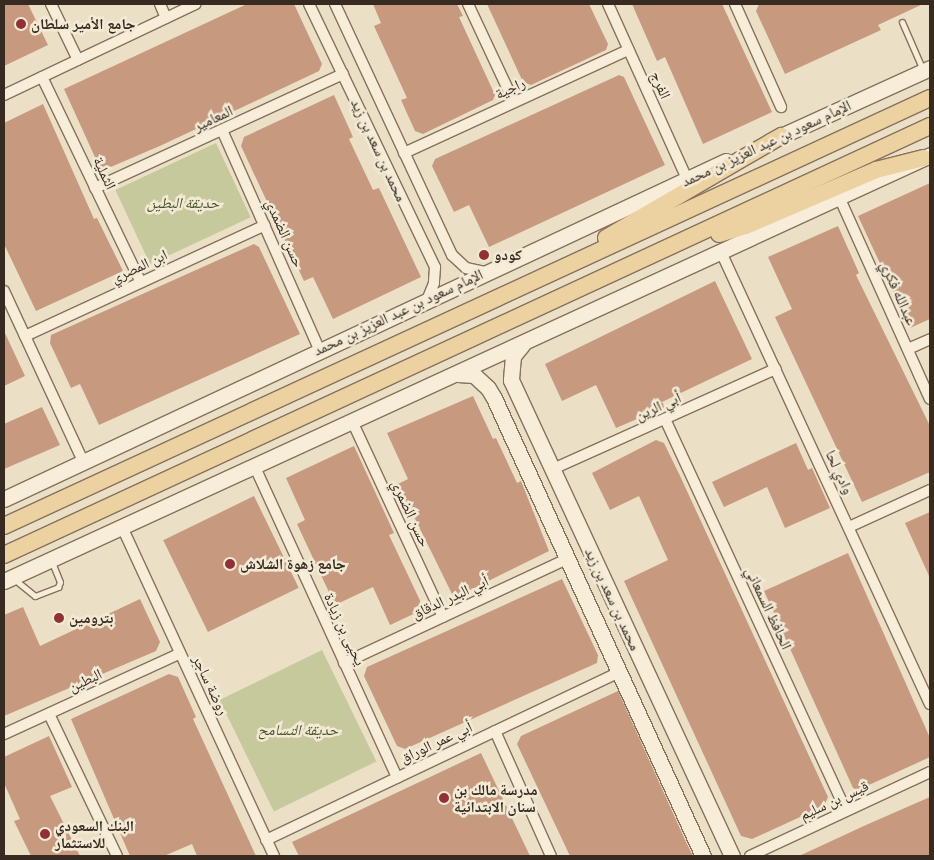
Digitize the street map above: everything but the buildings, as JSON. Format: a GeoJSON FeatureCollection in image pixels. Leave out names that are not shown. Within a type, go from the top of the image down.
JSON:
{"type":"FeatureCollection","features":[{"type":"Feature","properties":{"kind":"main road","name":"الإمام سعود بن عبد العزيز بن محمد"},"geometry":{"type":"LineString","coordinates":[[4,526],[930,98]]}},
{"type":"Feature","properties":{"kind":"main road"},"geometry":{"type":"LineString","coordinates":[[4,555],[666,250],[930,126]]}},
{"type":"Feature","properties":{"kind":"main road"},"geometry":{"type":"LineString","coordinates":[[572,262],[630,221],[781,136]]}},
{"type":"Feature","properties":{"kind":"main road"},"geometry":{"type":"LineString","coordinates":[[666,250],[746,226],[876,170],[927,156]]}},
{"type":"Feature","properties":{"kind":"street"},"geometry":{"type":"LineString","coordinates":[[51,4],[78,60]]}},
{"type":"Feature","properties":{"kind":"street"},"geometry":{"type":"LineString","coordinates":[[160,4],[166,18]]}},
{"type":"Feature","properties":{"kind":"street"},"geometry":{"type":"LineString","coordinates":[[4,95],[196,4]]}},
{"type":"Feature","properties":{"kind":"street","name":"محمد بن سعد بن زيد"},"geometry":{"type":"LineString","coordinates":[[309,4],[435,266],[428,298]]}},
{"type":"Feature","properties":{"kind":"street","name":"محمد بن سعد بن زيد"},"geometry":{"type":"LineString","coordinates":[[335,4],[452,255],[466,268],[485,272]]}},
{"type":"Feature","properties":{"kind":"street"},"geometry":{"type":"LineString","coordinates":[[468,4],[514,102]]}},
{"type":"Feature","properties":{"kind":"street","name":"الفرج"},"geometry":{"type":"LineString","coordinates":[[608,4],[687,179]]}},
{"type":"Feature","properties":{"kind":"street"},"geometry":{"type":"LineString","coordinates":[[735,4],[781,107]]}},
{"type":"Feature","properties":{"kind":"street","name":"راجية"},"geometry":{"type":"LineString","coordinates":[[404,153],[628,50]]}},
{"type":"Feature","properties":{"kind":"street","name":"الإمام سعود بن عبد العزيز بن محمد"},"geometry":{"type":"LineString","coordinates":[[4,499],[428,298],[927,69]]}},
{"type":"Feature","properties":{"kind":"street","name":"المعامير"},"geometry":{"type":"LineString","coordinates":[[95,188],[343,74]]}},
{"type":"Feature","properties":{"kind":"street","name":"الثملية"},"geometry":{"type":"LineString","coordinates":[[42,77],[140,282]]}},
{"type":"Feature","properties":{"kind":"street","name":"حسن الضمدي"},"geometry":{"type":"LineString","coordinates":[[222,130],[266,225],[319,349]]}},
{"type":"Feature","properties":{"kind":"street"},"geometry":{"type":"LineString","coordinates":[[6,580],[50,558],[122,527],[254,465],[840,199],[927,156]]}},
{"type":"Feature","properties":{"kind":"street","name":"عبدالله فكري"},"geometry":{"type":"LineString","coordinates":[[840,199],[930,399]]}},
{"type":"Feature","properties":{"kind":"street","name":"ابن المصري"},"geometry":{"type":"LineString","coordinates":[[25,336],[266,225]]}},
{"type":"Feature","properties":{"kind":"street","name":"وادي لحا"},"geometry":{"type":"LineString","coordinates":[[721,252],[930,704]]}},
{"type":"Feature","properties":{"kind":"street"},"geometry":{"type":"LineString","coordinates":[[4,291],[83,461]]}},
{"type":"Feature","properties":{"kind":"street"},"geometry":{"type":"LineString","coordinates":[[908,349],[930,339]]}},
{"type":"Feature","properties":{"kind":"street","name":"محمد بن سعد بن زيد"},"geometry":{"type":"LineString","coordinates":[[524,343],[513,356],[510,367],[516,392],[732,856]]}},
{"type":"Feature","properties":{"kind":"street","name":"أبي الرين"},"geometry":{"type":"LineString","coordinates":[[553,469],[776,369]]}},
{"type":"Feature","properties":{"kind":"street","name":"محمد بن سعد بن زيد"},"geometry":{"type":"LineString","coordinates":[[458,374],[474,375],[488,388],[494,398],[704,856]]}},
{"type":"Feature","properties":{"kind":"street"},"geometry":{"type":"LineString","coordinates":[[494,398],[500,385],[516,392]]}},
{"type":"Feature","properties":{"kind":"street","name":"الحافظ السمعاني"},"geometry":{"type":"LineString","coordinates":[[665,419],[846,810]]}},
{"type":"Feature","properties":{"kind":"street","name":"حسن الضمري"},"geometry":{"type":"LineString","coordinates":[[352,421],[443,617]]}},
{"type":"Feature","properties":{"kind":"street","name":"يحيى بن زيادة"},"geometry":{"type":"LineString","coordinates":[[254,465],[397,778]]}},
{"type":"Feature","properties":{"kind":"street"},"geometry":{"type":"LineString","coordinates":[[849,527],[930,490]]}},
{"type":"Feature","properties":{"kind":"street","name":"روضة ساجر"},"geometry":{"type":"LineString","coordinates":[[122,527],[179,654],[274,856]]}},
{"type":"Feature","properties":{"kind":"street","name":"أبي البدر الدقاق"},"geometry":{"type":"LineString","coordinates":[[344,663],[569,558]]}},
{"type":"Feature","properties":{"kind":"street","name":"البطين"},"geometry":{"type":"LineString","coordinates":[[4,734],[179,654]]}},
{"type":"Feature","properties":{"kind":"street","name":"أبي عمر الوراق"},"geometry":{"type":"LineString","coordinates":[[266,840],[620,672]]}},
{"type":"Feature","properties":{"kind":"street"},"geometry":{"type":"LineString","coordinates":[[49,714],[117,856]]}},
{"type":"Feature","properties":{"kind":"street"},"geometry":{"type":"LineString","coordinates":[[495,731],[551,856]]}},
{"type":"Feature","properties":{"kind":"street","name":"قيس بن سليم"},"geometry":{"type":"LineString","coordinates":[[750,856],[930,772]]}},
{"type":"Feature","properties":{"kind":"lane"},"geometry":{"type":"LineString","coordinates":[[902,22],[927,69]]}},
{"type":"Feature","properties":{"kind":"lane"},"geometry":{"type":"LineString","coordinates":[[6,580],[35,596],[58,587],[60,582],[50,558]]}},
{"type":"Feature","properties":{"kind":"green space","name":"حديقة البطين"},"geometry":{"type":"Polygon","coordinates":[[[216,143],[251,217],[150,264],[115,190],[216,143]]]}},
{"type":"Feature","properties":{"kind":"green space","name":"حديقة التسامح"},"geometry":{"type":"Polygon","coordinates":[[[322,650],[376,761],[274,811],[220,700],[322,650]]]}},
{"type":"Feature","properties":{"kind":"place","name":"جامع الأمير سلطان"},"geometry":{"type":"Point","coordinates":[21,24]}},
{"type":"Feature","properties":{"kind":"place","name":"كودو"},"geometry":{"type":"Point","coordinates":[484,255]}},
{"type":"Feature","properties":{"kind":"place","name":"جامع زهوة الشلاش"},"geometry":{"type":"Point","coordinates":[230,564]}},
{"type":"Feature","properties":{"kind":"place","name":"بترومين"},"geometry":{"type":"Point","coordinates":[59,618]}},
{"type":"Feature","properties":{"kind":"place","name":"مدرسة مالك بن سنان الابتدائية"},"geometry":{"type":"Point","coordinates":[444,798]}},
{"type":"Feature","properties":{"kind":"place","name":"البنك السعودي للاستثمار"},"geometry":{"type":"Point","coordinates":[45,834]}}]}
